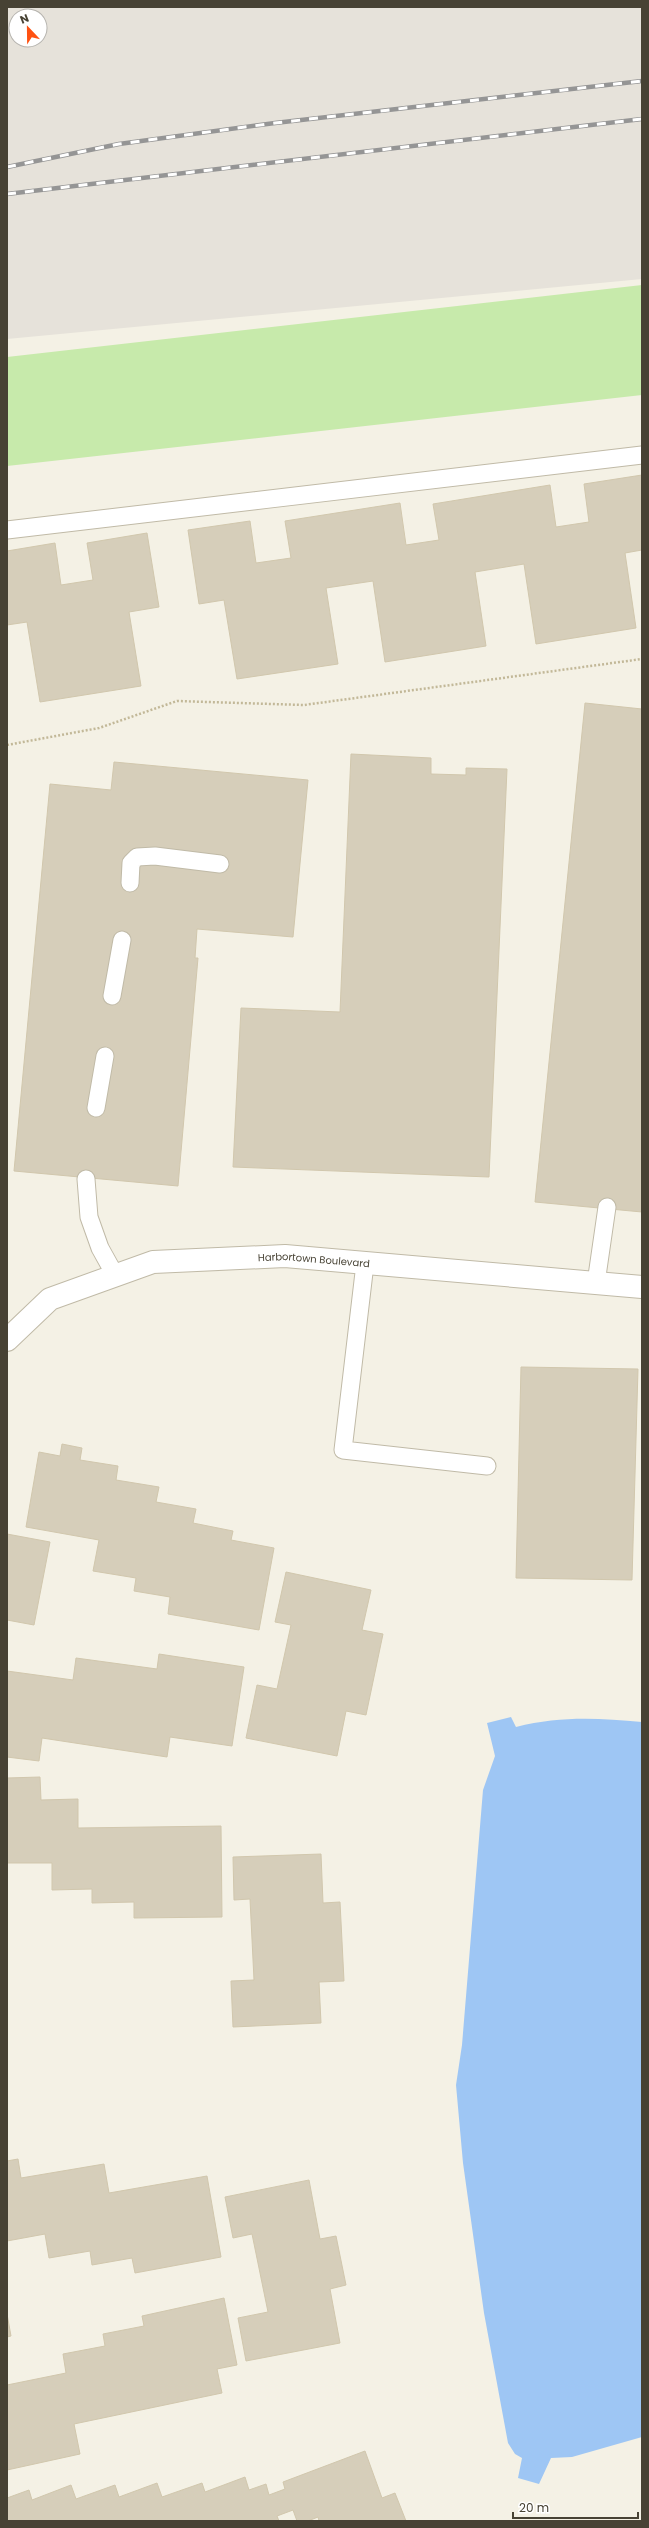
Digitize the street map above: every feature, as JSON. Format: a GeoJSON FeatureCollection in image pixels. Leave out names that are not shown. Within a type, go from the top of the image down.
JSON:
{"type":"FeatureCollection","features":[{"type":"Feature","properties":{"kind":"street","name":"Harbortown Boulevard"},"geometry":{"type":"LineString","coordinates":[[7,1340],[50,1299],[153,1262],[284,1256],[642,1287]]}},
{"type":"Feature","properties":{"kind":"lane"},"geometry":{"type":"LineString","coordinates":[[7,530],[642,455]]}},
{"type":"Feature","properties":{"kind":"lane"},"geometry":{"type":"LineString","coordinates":[[130,883],[131,863],[138,857],[155,856],[220,864]]}},
{"type":"Feature","properties":{"kind":"lane"},"geometry":{"type":"LineString","coordinates":[[112,996],[122,940]]}},
{"type":"Feature","properties":{"kind":"lane"},"geometry":{"type":"LineString","coordinates":[[96,1108],[105,1056]]}},
{"type":"Feature","properties":{"kind":"lane"},"geometry":{"type":"LineString","coordinates":[[86,1178],[89,1217],[100,1248],[115,1275]]}},
{"type":"Feature","properties":{"kind":"lane"},"geometry":{"type":"LineString","coordinates":[[596,1283],[606,1207]]}},
{"type":"Feature","properties":{"kind":"lane"},"geometry":{"type":"LineString","coordinates":[[365,1264],[343,1450],[487,1466]]}},
{"type":"Feature","properties":{"kind":"path"},"geometry":{"type":"LineString","coordinates":[[7,745],[99,728],[177,701],[304,705],[642,659]]}},
{"type":"Feature","properties":{"kind":"shaded area"},"geometry":{"type":"Polygon","coordinates":[[[7,7],[642,7],[642,279],[7,339],[7,7]]]}},
{"type":"Feature","properties":{"kind":"green space"},"geometry":{"type":"Polygon","coordinates":[[[642,285],[642,395],[7,466],[7,357],[642,285]]]}},
{"type":"Feature","properties":{"kind":"water"},"geometry":{"type":"Polygon","coordinates":[[[511,1717],[516,1727],[532,1723],[579,1719],[642,1722],[642,2437],[572,2457],[551,2458],[539,2484],[518,2478],[522,2458],[515,2454],[508,2443],[484,2313],[463,2163],[456,2085],[462,2045],[483,1790],[495,1756],[487,1723],[511,1717]]]}},
{"type":"Feature","properties":{"kind":"building"},"geometry":{"type":"Polygon","coordinates":[[[642,475],[642,550],[625,553],[636,628],[536,644],[524,564],[475,572],[486,646],[385,662],[373,581],[326,588],[338,664],[237,679],[224,600],[199,604],[188,530],[250,521],[256,563],[291,558],[285,521],[400,503],[406,545],[439,540],[433,504],[550,485],[556,527],[589,522],[584,484],[642,475]]]}},
{"type":"Feature","properties":{"kind":"building"},"geometry":{"type":"Polygon","coordinates":[[[147,533],[159,607],[129,612],[141,686],[40,702],[27,622],[7,625],[7,551],[55,543],[61,585],[93,580],[87,543],[147,533]]]}},
{"type":"Feature","properties":{"kind":"building"},"geometry":{"type":"Polygon","coordinates":[[[585,703],[642,709],[642,1212],[535,1202],[585,703]]]}},
{"type":"Feature","properties":{"kind":"building"},"geometry":{"type":"Polygon","coordinates":[[[351,754],[431,758],[431,774],[466,775],[466,768],[507,769],[489,1177],[233,1167],[241,1008],[340,1012],[351,754]]]}},
{"type":"Feature","properties":{"kind":"building"},"geometry":{"type":"Polygon","coordinates":[[[114,762],[308,780],[293,937],[197,929],[195,958],[198,958],[178,1186],[14,1171],[50,784],[111,790],[114,762]]]}},
{"type":"Feature","properties":{"kind":"building"},"geometry":{"type":"Polygon","coordinates":[[[521,1367],[638,1369],[632,1580],[516,1578],[521,1367]]]}},
{"type":"Feature","properties":{"kind":"building"},"geometry":{"type":"Polygon","coordinates":[[[62,1444],[82,1448],[80,1460],[118,1466],[116,1480],[159,1487],[156,1502],[196,1509],[193,1523],[233,1531],[231,1540],[274,1548],[259,1630],[168,1614],[170,1597],[134,1591],[136,1578],[93,1571],[99,1540],[26,1527],[39,1452],[60,1456],[62,1444]]]}},
{"type":"Feature","properties":{"kind":"building"},"geometry":{"type":"Polygon","coordinates":[[[7,1534],[50,1542],[34,1625],[7,1620],[7,1534]]]}},
{"type":"Feature","properties":{"kind":"building"},"geometry":{"type":"Polygon","coordinates":[[[286,1572],[371,1590],[362,1630],[383,1634],[366,1715],[346,1711],[337,1756],[246,1738],[257,1685],[277,1689],[291,1625],[275,1622],[286,1572]]]}},
{"type":"Feature","properties":{"kind":"building"},"geometry":{"type":"Polygon","coordinates":[[[159,1654],[244,1667],[232,1746],[170,1737],[167,1757],[42,1738],[39,1761],[7,1757],[7,1671],[73,1680],[76,1658],[157,1669],[159,1654]]]}},
{"type":"Feature","properties":{"kind":"building"},"geometry":{"type":"Polygon","coordinates":[[[40,1777],[41,1800],[78,1799],[78,1828],[221,1826],[222,1917],[134,1918],[134,1902],[92,1903],[92,1889],[52,1890],[52,1863],[7,1863],[7,1778],[40,1777]]]}},
{"type":"Feature","properties":{"kind":"building"},"geometry":{"type":"Polygon","coordinates":[[[321,1854],[323,1903],[340,1902],[344,1981],[319,1982],[321,2023],[233,2027],[231,1981],[254,1980],[250,1899],[234,1900],[233,1857],[321,1854]]]}},
{"type":"Feature","properties":{"kind":"building"},"geometry":{"type":"Polygon","coordinates":[[[18,2159],[21,2178],[104,2164],[109,2193],[207,2176],[221,2257],[135,2273],[132,2258],[92,2265],[90,2251],[49,2258],[45,2234],[7,2241],[7,2161],[18,2159]]]}},
{"type":"Feature","properties":{"kind":"building"},"geometry":{"type":"Polygon","coordinates":[[[309,2180],[320,2239],[336,2236],[346,2285],[330,2289],[340,2343],[246,2361],[238,2318],[268,2312],[252,2234],[233,2238],[225,2197],[309,2180]]]}},
{"type":"Feature","properties":{"kind":"building"},"geometry":{"type":"Polygon","coordinates":[[[224,2298],[237,2365],[217,2369],[222,2393],[74,2424],[80,2454],[7,2470],[7,2385],[66,2373],[63,2354],[105,2346],[103,2334],[144,2326],[142,2316],[224,2298]]]}},
{"type":"Feature","properties":{"kind":"building"},"geometry":{"type":"Polygon","coordinates":[[[7,2314],[11,2336],[7,2337],[7,2314]]]}},
{"type":"Feature","properties":{"kind":"building"},"geometry":{"type":"Polygon","coordinates":[[[365,2451],[382,2498],[395,2493],[406,2521],[319,2521],[318,2517],[308,2521],[297,2521],[293,2510],[277,2516],[279,2521],[7,2521],[7,2498],[29,2490],[32,2500],[71,2485],[76,2499],[115,2485],[119,2497],[157,2483],[162,2497],[202,2483],[205,2492],[245,2477],[249,2490],[266,2484],[269,2495],[285,2489],[283,2482],[365,2451]]]}},
{"type":"Feature","properties":{"kind":"railway"},"geometry":{"type":"LineString","coordinates":[[7,167],[119,144],[275,123],[642,81]]}},
{"type":"Feature","properties":{"kind":"railway"},"geometry":{"type":"LineString","coordinates":[[7,194],[642,119]]}}]}
